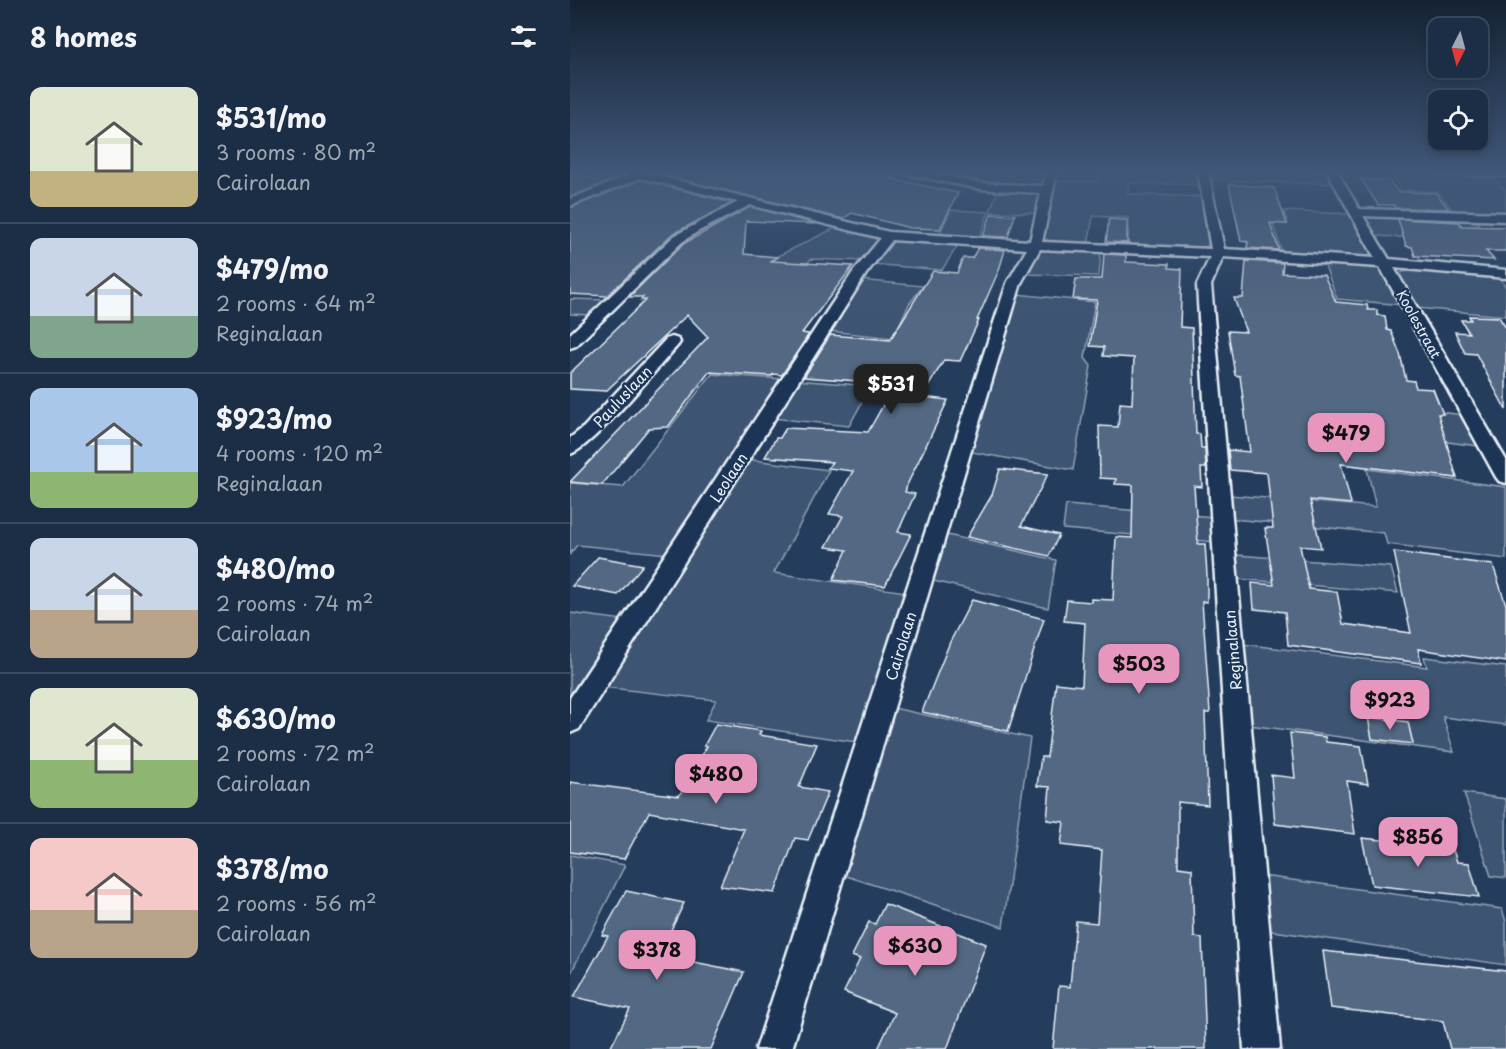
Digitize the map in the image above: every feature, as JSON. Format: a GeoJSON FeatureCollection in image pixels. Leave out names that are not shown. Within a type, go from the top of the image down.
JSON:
{"type":"FeatureCollection","features":[{"type":"Feature","properties":{"kind":"street"},"geometry":{"type":"LineString","coordinates":[[570,343],[678,239],[711,220]]}},
{"type":"Feature","properties":{"kind":"street"},"geometry":{"type":"LineString","coordinates":[[822,220],[889,236],[1035,246],[1218,253],[1386,263],[1506,274]]}},
{"type":"Feature","properties":{"kind":"street","name":"Cairolaan"},"geometry":{"type":"LineString","coordinates":[[774,1049],[1014,283],[1035,246],[1042,220]]}},
{"type":"Feature","properties":{"kind":"street"},"geometry":{"type":"LineString","coordinates":[[1212,220],[1218,253]]}},
{"type":"Feature","properties":{"kind":"street","name":"Koolestraat"},"geometry":{"type":"LineString","coordinates":[[1359,220],[1386,263],[1506,477]]}},
{"type":"Feature","properties":{"kind":"street","name":"Leolaan"},"geometry":{"type":"LineString","coordinates":[[570,721],[860,272],[889,236]]}},
{"type":"Feature","properties":{"kind":"street","name":"Reginalaan"},"geometry":{"type":"LineString","coordinates":[[1218,253],[1204,285],[1262,1049]]}},
{"type":"Feature","properties":{"kind":"street","name":"Pauluslaan"},"geometry":{"type":"LineString","coordinates":[[573,441],[590,432],[672,342]]}},
{"type":"Feature","properties":{"kind":"shaded area"},"geometry":{"type":"Polygon","coordinates":[[[946,220],[986,220],[979,239],[938,237],[946,220]]]}},
{"type":"Feature","properties":{"kind":"shaded area"},"geometry":{"type":"Polygon","coordinates":[[[1046,220],[1092,220],[1088,245],[1055,243],[1042,238],[1046,220]]]}},
{"type":"Feature","properties":{"kind":"shaded area"},"geometry":{"type":"Polygon","coordinates":[[[1129,220],[1208,220],[1211,246],[1185,248],[1128,246],[1129,220]]]}},
{"type":"Feature","properties":{"kind":"shaded area"},"geometry":{"type":"Polygon","coordinates":[[[1287,220],[1354,220],[1371,254],[1364,258],[1282,253],[1273,224],[1288,224],[1287,220]]]}},
{"type":"Feature","properties":{"kind":"shaded area"},"geometry":{"type":"Polygon","coordinates":[[[1366,220],[1476,220],[1493,241],[1374,236],[1366,220]]]}},
{"type":"Feature","properties":{"kind":"shaded area"},"geometry":{"type":"Polygon","coordinates":[[[835,228],[877,239],[875,246],[864,261],[811,259],[797,274],[745,272],[835,228]]]}},
{"type":"Feature","properties":{"kind":"shaded area"},"geometry":{"type":"Polygon","coordinates":[[[895,241],[958,245],[942,270],[871,264],[886,245],[895,241]]]}},
{"type":"Feature","properties":{"kind":"shaded area"},"geometry":{"type":"Polygon","coordinates":[[[1039,251],[1101,252],[1099,276],[1025,274],[1039,251]]]}},
{"type":"Feature","properties":{"kind":"shaded area"},"geometry":{"type":"Polygon","coordinates":[[[1324,263],[1373,267],[1383,270],[1404,305],[1337,299],[1324,263]]]}},
{"type":"Feature","properties":{"kind":"shaded area"},"geometry":{"type":"Polygon","coordinates":[[[1411,270],[1500,278],[1506,287],[1506,316],[1417,308],[1405,289],[1400,273],[1411,270]]]}},
{"type":"Feature","properties":{"kind":"shaded area"},"geometry":{"type":"Polygon","coordinates":[[[860,280],[923,286],[909,304],[893,338],[827,331],[860,280]]]}},
{"type":"Feature","properties":{"kind":"shaded area"},"geometry":{"type":"Polygon","coordinates":[[[1016,294],[1095,302],[1085,358],[1091,366],[1073,470],[966,451],[1016,294]]]}},
{"type":"Feature","properties":{"kind":"shaded area"},"geometry":{"type":"Polygon","coordinates":[[[570,299],[607,300],[590,315],[570,314],[570,299]]]}},
{"type":"Feature","properties":{"kind":"shaded area"},"geometry":{"type":"Polygon","coordinates":[[[712,374],[783,379],[668,554],[577,545],[570,554],[570,483],[623,487],[712,374]]]}},
{"type":"Feature","properties":{"kind":"shaded area"},"geometry":{"type":"Polygon","coordinates":[[[795,380],[871,386],[849,426],[771,418],[795,380]]]}},
{"type":"Feature","properties":{"kind":"shaded area"},"geometry":{"type":"Polygon","coordinates":[[[1345,400],[1463,415],[1479,446],[1354,430],[1345,400]]]}},
{"type":"Feature","properties":{"kind":"shaded area"},"geometry":{"type":"Polygon","coordinates":[[[746,459],[829,470],[774,573],[906,592],[856,742],[706,720],[716,700],[601,687],[746,459]]]}},
{"type":"Feature","properties":{"kind":"shaded area"},"geometry":{"type":"Polygon","coordinates":[[[1367,469],[1506,487],[1506,559],[1387,544],[1384,533],[1232,519],[1230,495],[1376,507],[1367,469]]]}},
{"type":"Feature","properties":{"kind":"shaded area"},"geometry":{"type":"Polygon","coordinates":[[[1066,505],[1214,517],[1216,542],[1063,529],[1066,505]]]}},
{"type":"Feature","properties":{"kind":"shaded area"},"geometry":{"type":"Polygon","coordinates":[[[943,534],[1056,560],[1048,608],[929,580],[943,534]]]}},
{"type":"Feature","properties":{"kind":"shaded area"},"geometry":{"type":"Polygon","coordinates":[[[1236,555],[1391,567],[1398,593],[1238,579],[1236,555]]]}},
{"type":"Feature","properties":{"kind":"shaded area"},"geometry":{"type":"Polygon","coordinates":[[[570,613],[624,620],[570,702],[570,613]]]}},
{"type":"Feature","properties":{"kind":"shaded area"},"geometry":{"type":"Polygon","coordinates":[[[1242,644],[1427,667],[1424,657],[1506,667],[1506,725],[1443,717],[1454,752],[1249,725],[1242,644]]]}},
{"type":"Feature","properties":{"kind":"shaded area"},"geometry":{"type":"Polygon","coordinates":[[[889,707],[1030,738],[1003,927],[837,873],[889,707]]]}},
{"type":"Feature","properties":{"kind":"shaded area"},"geometry":{"type":"Polygon","coordinates":[[[1464,793],[1506,799],[1506,878],[1491,876],[1464,793]]]}},
{"type":"Feature","properties":{"kind":"shaded area"},"geometry":{"type":"Polygon","coordinates":[[[570,855],[625,865],[570,975],[570,855]]]}},
{"type":"Feature","properties":{"kind":"shaded area"},"geometry":{"type":"Polygon","coordinates":[[[1263,876],[1502,909],[1506,922],[1506,965],[1267,930],[1263,876]]]}},
{"type":"Feature","properties":{"kind":"building"},"geometry":{"type":"Polygon","coordinates":[[[570,220],[699,220],[672,234],[607,296],[570,294],[570,220]]]}},
{"type":"Feature","properties":{"kind":"building"},"geometry":{"type":"Polygon","coordinates":[[[727,220],[800,220],[816,224],[746,221],[744,254],[778,257],[771,261],[853,266],[802,333],[809,334],[782,375],[709,372],[668,427],[649,428],[602,485],[570,482],[708,337],[687,315],[606,391],[570,389],[570,373],[646,300],[641,300],[643,297],[629,297],[683,244],[727,220]]]}},
{"type":"Feature","properties":{"kind":"building"},"geometry":{"type":"Polygon","coordinates":[[[879,220],[945,220],[940,229],[910,228],[879,220]]]}},
{"type":"Feature","properties":{"kind":"building"},"geometry":{"type":"Polygon","coordinates":[[[989,220],[1013,220],[1008,237],[983,236],[989,220]]]}},
{"type":"Feature","properties":{"kind":"building"},"geometry":{"type":"Polygon","coordinates":[[[1109,220],[1127,220],[1127,243],[1106,242],[1109,220]]]}},
{"type":"Feature","properties":{"kind":"building"},"geometry":{"type":"Polygon","coordinates":[[[1237,220],[1286,220],[1287,224],[1270,223],[1279,250],[1247,248],[1248,242],[1241,241],[1237,220]]]}},
{"type":"Feature","properties":{"kind":"building"},"geometry":{"type":"Polygon","coordinates":[[[1398,220],[1459,222],[1462,226],[1506,227],[1506,251],[1486,251],[1494,260],[1415,256],[1412,247],[1406,246],[1398,220]]]}},
{"type":"Feature","properties":{"kind":"building"},"geometry":{"type":"Polygon","coordinates":[[[978,248],[1005,250],[999,270],[977,320],[979,320],[960,361],[944,360],[922,397],[948,400],[905,492],[915,494],[898,532],[911,534],[885,586],[833,580],[847,550],[826,547],[843,516],[829,514],[853,471],[828,468],[832,462],[765,457],[776,438],[780,438],[786,428],[868,432],[891,391],[880,389],[885,383],[804,377],[830,335],[890,340],[933,271],[957,273],[963,258],[972,258],[978,248]]]}},
{"type":"Feature","properties":{"kind":"building"},"geometry":{"type":"Polygon","coordinates":[[[1104,254],[1126,255],[1126,262],[1169,264],[1169,268],[1182,269],[1180,327],[1192,328],[1196,434],[1200,434],[1201,448],[1205,448],[1206,468],[1201,468],[1202,487],[1194,486],[1198,544],[1205,544],[1207,575],[1207,602],[1202,601],[1210,713],[1205,713],[1208,805],[1178,802],[1178,867],[1192,869],[1194,937],[1202,938],[1206,1049],[1053,1049],[1059,986],[1070,987],[1076,921],[1097,923],[1102,850],[1061,845],[1064,822],[1047,820],[1050,787],[1037,786],[1041,757],[1047,757],[1056,683],[1082,686],[1085,623],[1064,621],[1067,600],[1091,602],[1091,599],[1113,600],[1116,537],[1132,538],[1133,485],[1115,484],[1116,479],[1100,478],[1099,426],[1118,427],[1120,403],[1132,404],[1134,358],[1103,356],[1104,347],[1090,346],[1097,300],[1073,299],[1076,279],[1102,279],[1104,254]]]}},
{"type":"Feature","properties":{"kind":"building"},"geometry":{"type":"Polygon","coordinates":[[[1246,261],[1283,263],[1282,273],[1324,275],[1336,302],[1367,305],[1368,310],[1377,310],[1377,315],[1385,316],[1387,330],[1391,331],[1400,354],[1406,380],[1414,381],[1416,388],[1433,389],[1443,414],[1438,414],[1457,478],[1341,464],[1351,504],[1310,500],[1321,548],[1300,546],[1309,589],[1337,592],[1343,624],[1411,633],[1394,552],[1493,565],[1506,605],[1506,662],[1418,649],[1421,663],[1288,645],[1285,612],[1254,609],[1252,583],[1274,585],[1265,528],[1273,528],[1267,473],[1230,470],[1228,450],[1250,452],[1240,376],[1235,375],[1228,331],[1246,332],[1234,298],[1243,298],[1246,261]]]}},
{"type":"Feature","properties":{"kind":"building"},"geometry":{"type":"Polygon","coordinates":[[[1469,316],[1499,317],[1506,328],[1506,410],[1476,354],[1465,353],[1455,332],[1469,333],[1461,320],[1471,320],[1469,316]]]}},
{"type":"Feature","properties":{"kind":"building"},"geometry":{"type":"Polygon","coordinates":[[[1000,469],[1048,474],[1021,526],[1059,535],[1049,556],[967,537],[992,495],[1000,469]]]}},
{"type":"Feature","properties":{"kind":"building"},"geometry":{"type":"Polygon","coordinates":[[[598,557],[643,565],[618,595],[572,586],[598,557]]]}},
{"type":"Feature","properties":{"kind":"building"},"geometry":{"type":"Polygon","coordinates":[[[972,600],[1044,619],[1008,731],[922,712],[950,642],[972,600]]]}},
{"type":"Feature","properties":{"kind":"building"},"geometry":{"type":"Polygon","coordinates":[[[1368,717],[1408,722],[1413,744],[1372,739],[1368,717]]]}},
{"type":"Feature","properties":{"kind":"building"},"geometry":{"type":"Polygon","coordinates":[[[716,724],[761,731],[759,735],[817,744],[799,787],[828,792],[808,840],[795,838],[775,893],[720,886],[744,829],[649,812],[624,859],[570,852],[570,782],[679,796],[707,746],[704,746],[716,724]]]}},
{"type":"Feature","properties":{"kind":"building"},"geometry":{"type":"Polygon","coordinates":[[[1290,733],[1325,737],[1326,742],[1361,746],[1368,784],[1347,781],[1355,834],[1275,824],[1271,775],[1295,778],[1290,733]]]}},
{"type":"Feature","properties":{"kind":"building"},"geometry":{"type":"Polygon","coordinates":[[[1362,838],[1452,847],[1457,862],[1469,863],[1479,897],[1372,885],[1362,838]]]}},
{"type":"Feature","properties":{"kind":"building"},"geometry":{"type":"Polygon","coordinates":[[[626,891],[684,903],[659,955],[744,972],[711,1049],[610,1049],[630,1009],[574,997],[608,936],[602,935],[626,891]]]}},
{"type":"Feature","properties":{"kind":"building"},"geometry":{"type":"Polygon","coordinates":[[[885,904],[986,944],[947,1049],[878,1049],[895,1013],[844,992],[860,959],[852,956],[869,922],[875,924],[885,904]]]}},
{"type":"Feature","properties":{"kind":"building"},"geometry":{"type":"Polygon","coordinates":[[[1323,951],[1506,971],[1506,1049],[1450,1049],[1443,1021],[1331,1008],[1323,951]]]}}]}
